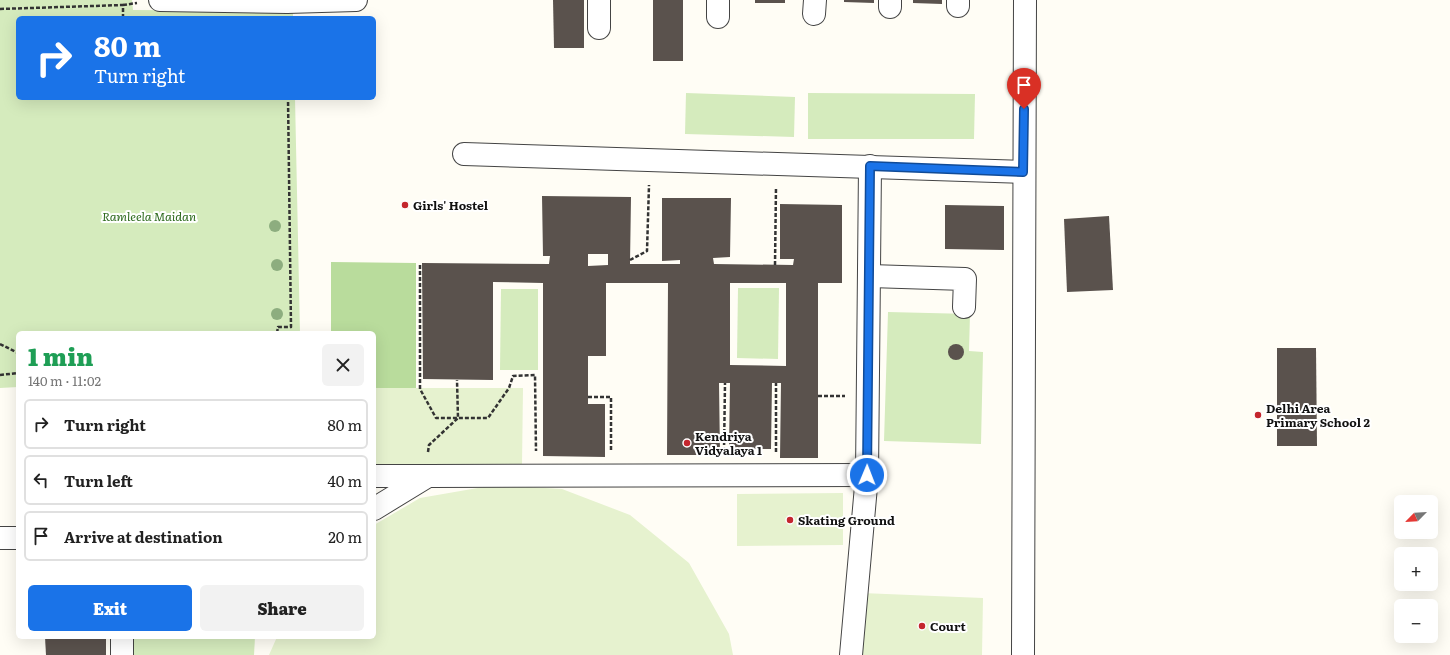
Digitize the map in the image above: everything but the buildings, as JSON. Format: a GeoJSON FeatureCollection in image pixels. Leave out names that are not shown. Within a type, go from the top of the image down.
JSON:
{"type":"FeatureCollection","features":[{"type":"Feature","properties":{"kind":"street"},"geometry":{"type":"LineString","coordinates":[[160,0],[356,0]]}},
{"type":"Feature","properties":{"kind":"street"},"geometry":{"type":"LineString","coordinates":[[599,0],[599,28]]}},
{"type":"Feature","properties":{"kind":"street"},"geometry":{"type":"LineString","coordinates":[[1023,655],[1023,172],[1025,0]]}},
{"type":"Feature","properties":{"kind":"street"},"geometry":{"type":"LineString","coordinates":[[464,154],[1023,172]]}},
{"type":"Feature","properties":{"kind":"street"},"geometry":{"type":"LineString","coordinates":[[851,655],[867,475],[870,166]]}},
{"type":"Feature","properties":{"kind":"street"},"geometry":{"type":"LineString","coordinates":[[870,276],[965,279],[964,307]]}},
{"type":"Feature","properties":{"kind":"street"},"geometry":{"type":"LineString","coordinates":[[376,476],[724,474],[867,475]]}},
{"type":"Feature","properties":{"kind":"street"},"geometry":{"type":"LineString","coordinates":[[376,508],[428,476]]}},
{"type":"Feature","properties":{"kind":"street"},"geometry":{"type":"LineString","coordinates":[[0,538],[16,538]]}},
{"type":"Feature","properties":{"kind":"street"},"geometry":{"type":"LineString","coordinates":[[122,639],[122,655]]}},
{"type":"Feature","properties":{"kind":"path"},"geometry":{"type":"LineString","coordinates":[[0,9],[123,5],[124,16]]}},
{"type":"Feature","properties":{"kind":"path"},"geometry":{"type":"LineString","coordinates":[[277,331],[278,327],[291,327],[288,100]]}},
{"type":"Feature","properties":{"kind":"path"},"geometry":{"type":"LineString","coordinates":[[630,260],[647,251],[649,160]]}},
{"type":"Feature","properties":{"kind":"path"},"geometry":{"type":"LineString","coordinates":[[776,163],[776,265]]}},
{"type":"Feature","properties":{"kind":"path"},"geometry":{"type":"LineString","coordinates":[[420,265],[420,389],[436,418],[488,418],[509,388],[513,376],[535,375],[536,475]]}},
{"type":"Feature","properties":{"kind":"path"},"geometry":{"type":"LineString","coordinates":[[0,344],[16,352]]}},
{"type":"Feature","properties":{"kind":"path"},"geometry":{"type":"LineString","coordinates":[[0,374],[16,373]]}},
{"type":"Feature","properties":{"kind":"path"},"geometry":{"type":"LineString","coordinates":[[428,476],[427,465],[429,445],[458,418],[457,380]]}},
{"type":"Feature","properties":{"kind":"path"},"geometry":{"type":"LineString","coordinates":[[724,474],[725,383]]}},
{"type":"Feature","properties":{"kind":"path"},"geometry":{"type":"LineString","coordinates":[[776,383],[776,474]]}},
{"type":"Feature","properties":{"kind":"path"},"geometry":{"type":"LineString","coordinates":[[588,397],[611,397],[611,475]]}},
{"type":"Feature","properties":{"kind":"green space","name":"Ramleela Maidan"},"geometry":{"type":"Polygon","coordinates":[[[0,0],[132,0],[133,10],[293,11],[293,16],[16,16],[16,100],[295,100],[300,331],[16,331],[16,387],[0,388],[0,0]]]}},
{"type":"Feature","properties":{"kind":"green space"},"geometry":{"type":"Polygon","coordinates":[[[686,93],[795,97],[794,137],[685,134],[686,93]]]}},
{"type":"Feature","properties":{"kind":"green space"},"geometry":{"type":"Polygon","coordinates":[[[808,93],[975,94],[974,139],[808,139],[808,93]]]}},
{"type":"Feature","properties":{"kind":"green space"},"geometry":{"type":"Polygon","coordinates":[[[331,262],[416,263],[416,389],[376,388],[376,331],[331,331],[331,262]]]}},
{"type":"Feature","properties":{"kind":"green space"},"geometry":{"type":"Polygon","coordinates":[[[738,288],[779,288],[778,359],[737,358],[738,288]]]}},
{"type":"Feature","properties":{"kind":"green space"},"geometry":{"type":"Polygon","coordinates":[[[501,289],[538,289],[538,370],[500,370],[501,289]]]}},
{"type":"Feature","properties":{"kind":"green space"},"geometry":{"type":"Polygon","coordinates":[[[888,312],[970,314],[969,351],[983,352],[981,444],[884,441],[888,312]]]}},
{"type":"Feature","properties":{"kind":"green space"},"geometry":{"type":"Polygon","coordinates":[[[376,388],[523,388],[522,465],[376,465],[376,388]]]}},
{"type":"Feature","properties":{"kind":"green space"},"geometry":{"type":"Polygon","coordinates":[[[495,485],[562,489],[630,515],[689,563],[729,634],[733,655],[269,655],[276,639],[376,639],[376,524],[420,498],[495,485]]]}},
{"type":"Feature","properties":{"kind":"green space","name":"Skating Ground"},"geometry":{"type":"Polygon","coordinates":[[[843,493],[843,545],[737,546],[737,494],[843,493]]]}},
{"type":"Feature","properties":{"kind":"green space","name":"Court"},"geometry":{"type":"Polygon","coordinates":[[[862,593],[983,598],[982,655],[862,655],[862,593]]]}},
{"type":"Feature","properties":{"kind":"green space"},"geometry":{"type":"Polygon","coordinates":[[[131,639],[255,639],[254,655],[131,655],[131,639]]]}},
{"type":"Feature","properties":{"kind":"place","name":"Girls' Hostel"},"geometry":{"type":"Point","coordinates":[405,205]}},
{"type":"Feature","properties":{"kind":"place","name":"Delhi Area Primary School 2"},"geometry":{"type":"Point","coordinates":[1258,415]}},
{"type":"Feature","properties":{"kind":"place","name":"Kendriya Vidyalaya 1"},"geometry":{"type":"Point","coordinates":[687,443]}},
{"type":"Feature","properties":{"kind":"place","name":"Skating Ground"},"geometry":{"type":"Point","coordinates":[790,520]}},
{"type":"Feature","properties":{"kind":"place","name":"Court"},"geometry":{"type":"Point","coordinates":[922,626]}},
{"type":"Feature","properties":{"kind":"route"},"geometry":{"type":"LineString","coordinates":[[867,475],[870,166],[1023,172],[1024,109]]}}]}
